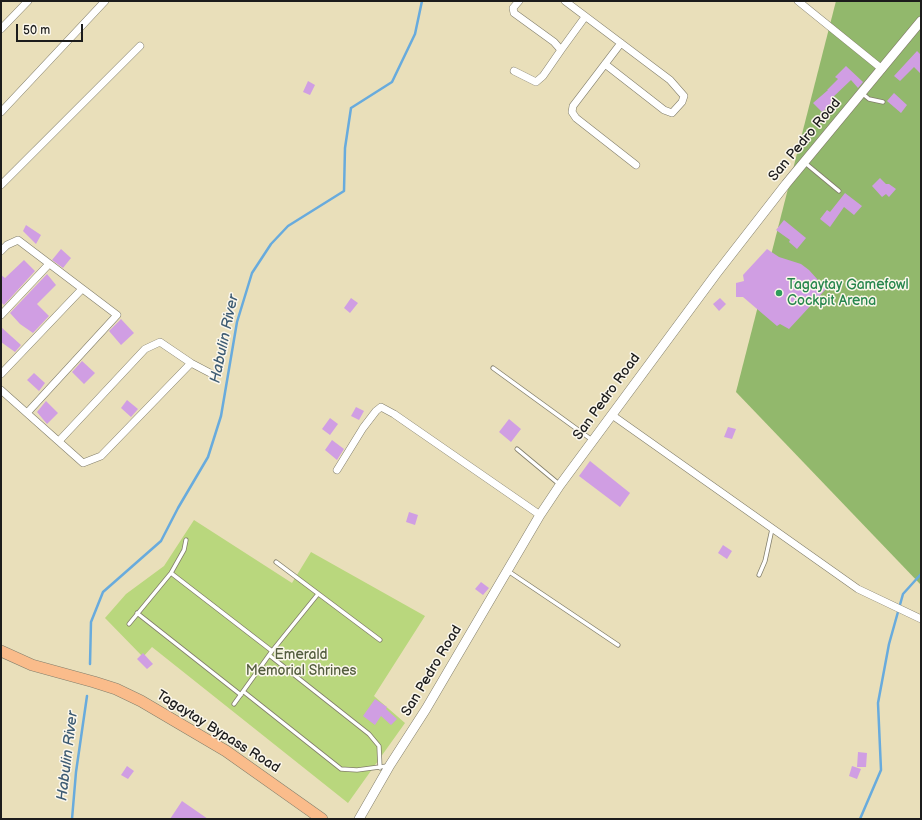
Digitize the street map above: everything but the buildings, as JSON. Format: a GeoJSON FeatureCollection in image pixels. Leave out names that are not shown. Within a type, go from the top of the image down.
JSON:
{"type":"FeatureCollection","features":[{"type":"Feature","properties":{"kind":"main road","name":"Tagaytay Bypass Road"},"geometry":{"type":"LineString","coordinates":[[1,651],[32,665],[116,689],[141,701],[220,747],[322,819]]}},
{"type":"Feature","properties":{"kind":"street"},"geometry":{"type":"LineString","coordinates":[[1,30],[28,1]]}},
{"type":"Feature","properties":{"kind":"street"},"geometry":{"type":"LineString","coordinates":[[1,112],[105,1]]}},
{"type":"Feature","properties":{"kind":"street"},"geometry":{"type":"LineString","coordinates":[[519,1],[513,8],[514,13],[554,42],[561,50]]}},
{"type":"Feature","properties":{"kind":"street"},"geometry":{"type":"LineString","coordinates":[[565,1],[670,80],[684,96],[678,108],[672,113],[664,110],[605,64]]}},
{"type":"Feature","properties":{"kind":"street"},"geometry":{"type":"LineString","coordinates":[[798,1],[882,69]]}},
{"type":"Feature","properties":{"kind":"street"},"geometry":{"type":"LineString","coordinates":[[514,70],[536,82],[585,17]]}},
{"type":"Feature","properties":{"kind":"street","name":"San Pedro Road"},"geometry":{"type":"LineString","coordinates":[[359,819],[390,765],[426,709],[540,515],[560,485],[716,274],[804,162],[921,22]]}},
{"type":"Feature","properties":{"kind":"street"},"geometry":{"type":"LineString","coordinates":[[621,43],[573,106],[572,112],[576,118],[636,165]]}},
{"type":"Feature","properties":{"kind":"street"},"geometry":{"type":"LineString","coordinates":[[1,185],[140,46]]}},
{"type":"Feature","properties":{"kind":"street"},"geometry":{"type":"LineString","coordinates":[[1,251],[7,244],[18,240],[117,315],[27,413]]}},
{"type":"Feature","properties":{"kind":"street"},"geometry":{"type":"LineString","coordinates":[[1,315],[49,264]]}},
{"type":"Feature","properties":{"kind":"street"},"geometry":{"type":"LineString","coordinates":[[1,374],[82,289]]}},
{"type":"Feature","properties":{"kind":"street"},"geometry":{"type":"LineString","coordinates":[[58,441],[145,349],[160,342],[191,363],[212,374]]}},
{"type":"Feature","properties":{"kind":"street"},"geometry":{"type":"LineString","coordinates":[[1,390],[83,463],[101,456],[191,363]]}},
{"type":"Feature","properties":{"kind":"street"},"geometry":{"type":"LineString","coordinates":[[337,470],[363,428],[381,408],[400,419],[540,515]]}},
{"type":"Feature","properties":{"kind":"street"},"geometry":{"type":"LineString","coordinates":[[612,415],[858,589],[886,604],[921,619]]}},
{"type":"Feature","properties":{"kind":"lane"},"geometry":{"type":"LineString","coordinates":[[862,93],[869,98],[883,102]]}},
{"type":"Feature","properties":{"kind":"lane"},"geometry":{"type":"LineString","coordinates":[[804,162],[839,190]]}},
{"type":"Feature","properties":{"kind":"lane"},"geometry":{"type":"LineString","coordinates":[[493,368],[593,441]]}},
{"type":"Feature","properties":{"kind":"lane"},"geometry":{"type":"LineString","coordinates":[[517,449],[560,485]]}},
{"type":"Feature","properties":{"kind":"lane"},"geometry":{"type":"LineString","coordinates":[[758,575],[765,561],[772,529]]}},
{"type":"Feature","properties":{"kind":"lane"},"geometry":{"type":"LineString","coordinates":[[129,624],[136,613],[171,572],[184,550],[186,540]]}},
{"type":"Feature","properties":{"kind":"lane"},"geometry":{"type":"LineString","coordinates":[[276,562],[380,640]]}},
{"type":"Feature","properties":{"kind":"lane"},"geometry":{"type":"LineString","coordinates":[[508,571],[618,645]]}},
{"type":"Feature","properties":{"kind":"lane"},"geometry":{"type":"LineString","coordinates":[[171,572],[272,651]]}},
{"type":"Feature","properties":{"kind":"lane"},"geometry":{"type":"LineString","coordinates":[[234,704],[272,651],[318,594]]}},
{"type":"Feature","properties":{"kind":"lane"},"geometry":{"type":"LineString","coordinates":[[136,613],[240,696]]}},
{"type":"Feature","properties":{"kind":"lane"},"geometry":{"type":"LineString","coordinates":[[269,655],[369,734],[379,746],[380,768]]}},
{"type":"Feature","properties":{"kind":"lane"},"geometry":{"type":"LineString","coordinates":[[244,692],[341,769],[357,770],[380,768],[390,765]]}},
{"type":"Feature","properties":{"kind":"green space"},"geometry":{"type":"Polygon","coordinates":[[[836,1],[921,1],[921,585],[736,392],[836,1]]]}},
{"type":"Feature","properties":{"kind":"green space","name":"Emerald Memorial Shrines"},"geometry":{"type":"Polygon","coordinates":[[[194,520],[292,583],[311,552],[425,616],[374,696],[405,723],[348,803],[152,647],[143,657],[105,618],[126,594],[164,566],[194,520]]]}},
{"type":"Feature","properties":{"kind":"waterway","name":"Habulin River"},"geometry":{"type":"LineString","coordinates":[[90,664],[91,622],[103,592],[161,541],[178,508],[208,457],[221,416],[237,322],[252,273],[271,244],[288,226],[344,191],[345,148],[351,108],[392,82],[415,34],[422,1]]}},
{"type":"Feature","properties":{"kind":"waterway"},"geometry":{"type":"LineString","coordinates":[[860,819],[881,770],[878,703],[889,644],[903,594],[921,574]]}},
{"type":"Feature","properties":{"kind":"waterway","name":"Habulin River"},"geometry":{"type":"LineString","coordinates":[[72,819],[76,772],[87,696]]}},
{"type":"Feature","properties":{"kind":"place","name":"Tagaytay Gamefowl Cockpit Arena"},"geometry":{"type":"Point","coordinates":[779,293]}}]}
